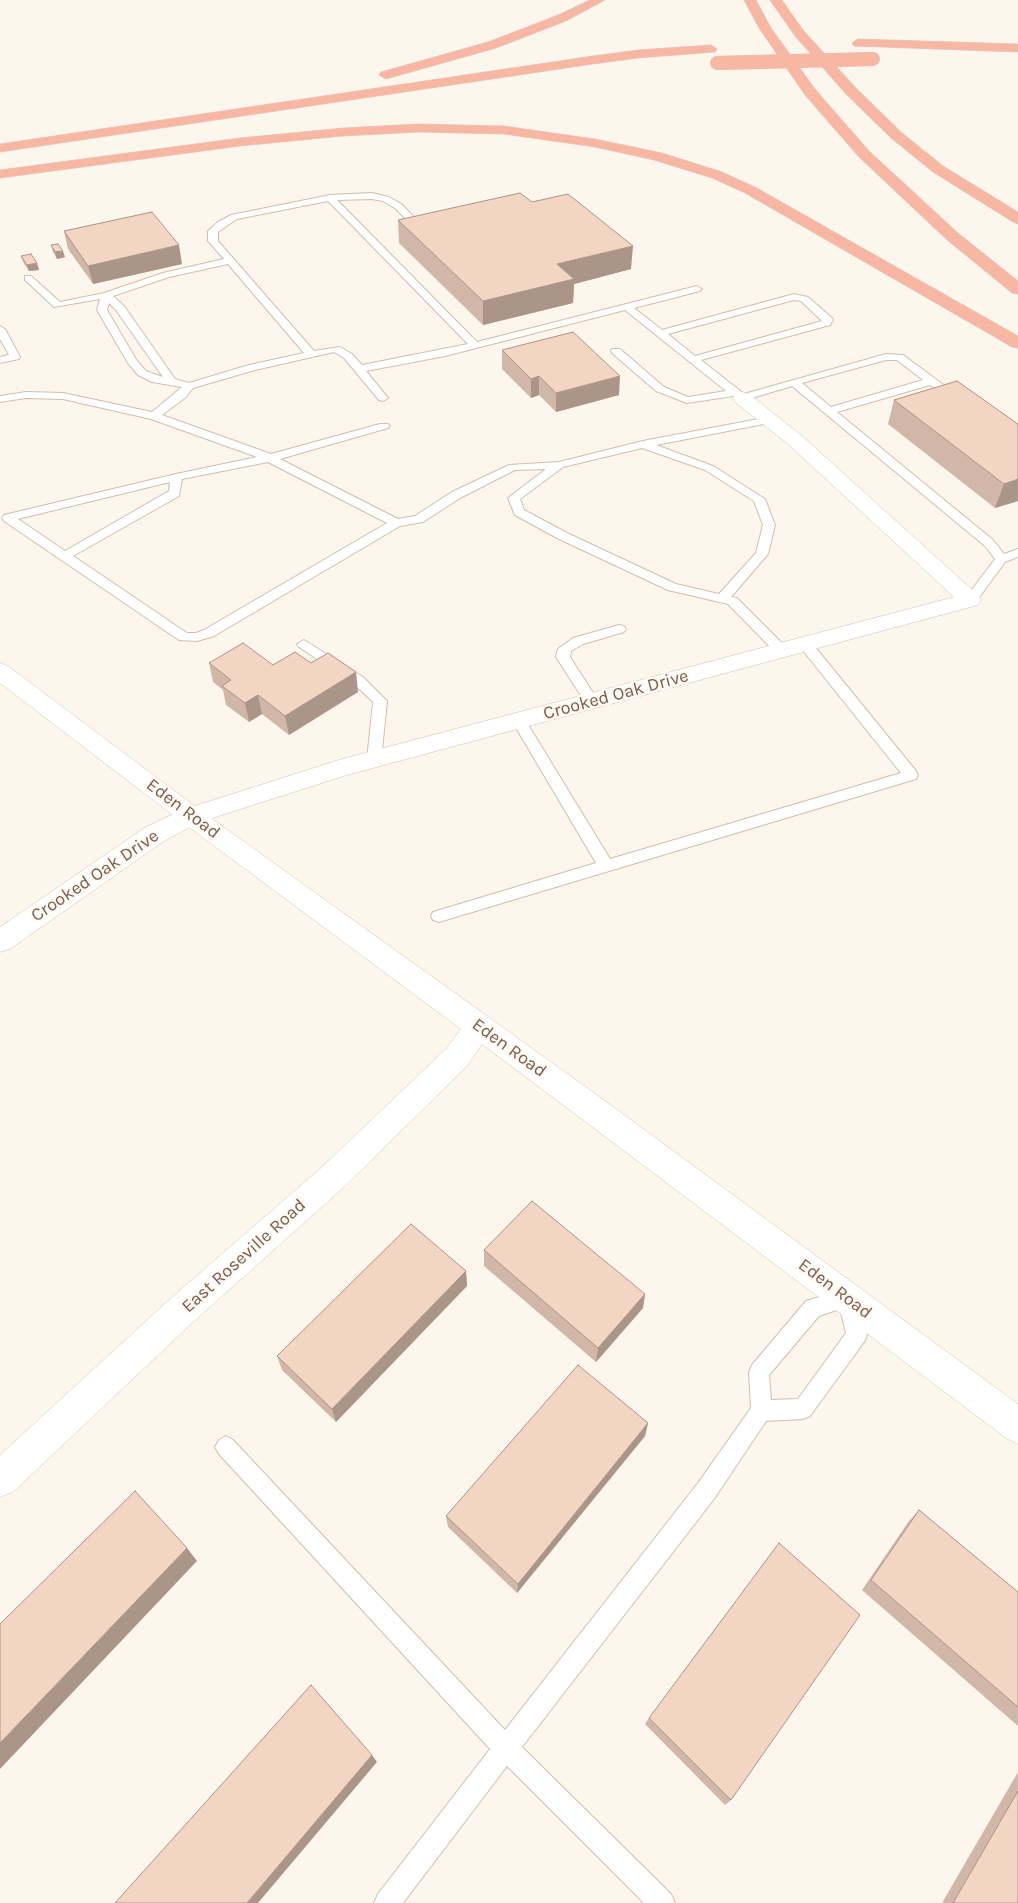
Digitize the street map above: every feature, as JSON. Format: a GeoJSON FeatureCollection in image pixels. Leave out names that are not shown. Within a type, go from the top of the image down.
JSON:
{"type":"FeatureCollection","features":[{"type":"Feature","properties":{"kind":"highway"},"geometry":{"type":"LineString","coordinates":[[0,144],[206,111],[367,79],[492,45],[562,18],[598,0]]}},
{"type":"Feature","properties":{"kind":"highway"},"geometry":{"type":"LineString","coordinates":[[750,0],[765,28],[810,92],[864,154],[952,236],[1018,289]]}},
{"type":"Feature","properties":{"kind":"highway"},"geometry":{"type":"LineString","coordinates":[[768,0],[779,24],[799,55],[853,120]]}},
{"type":"Feature","properties":{"kind":"highway"},"geometry":{"type":"LineString","coordinates":[[776,0],[799,33],[837,76],[896,135],[938,168],[977,195],[1018,219]]}},
{"type":"Feature","properties":{"kind":"highway"},"geometry":{"type":"LineString","coordinates":[[841,43],[1018,48]]}},
{"type":"Feature","properties":{"kind":"highway"},"geometry":{"type":"LineString","coordinates":[[761,46],[824,44]]}},
{"type":"Feature","properties":{"kind":"highway"},"geometry":{"type":"LineString","coordinates":[[0,148],[593,60],[638,54],[715,49]]}},
{"type":"Feature","properties":{"kind":"highway"},"geometry":{"type":"LineString","coordinates":[[700,64],[890,59]]}},
{"type":"Feature","properties":{"kind":"highway"},"geometry":{"type":"LineString","coordinates":[[0,174],[287,124]]}},
{"type":"Feature","properties":{"kind":"highway"},"geometry":{"type":"LineString","coordinates":[[58,165],[318,134],[419,128],[504,130],[595,143],[657,156],[717,175],[750,190],[1018,343]]}},
{"type":"Feature","properties":{"kind":"street"},"geometry":{"type":"LineString","coordinates":[[739,395],[874,510],[970,600]]}},
{"type":"Feature","properties":{"kind":"street","name":"Crooked Oak Drive"},"geometry":{"type":"LineString","coordinates":[[0,941],[155,834],[191,816],[374,760],[970,600]]}},
{"type":"Feature","properties":{"kind":"street","name":"Eden Road"},"geometry":{"type":"LineString","coordinates":[[0,671],[191,816],[479,1026],[1018,1426]]}},
{"type":"Feature","properties":{"kind":"street","name":"East Roseville Road"},"geometry":{"type":"LineString","coordinates":[[0,1479],[181,1312],[332,1178],[457,1057],[479,1026]]}},
{"type":"Feature","properties":{"kind":"lane"},"geometry":{"type":"LineString","coordinates":[[310,353],[213,241],[213,232],[221,224],[234,218],[330,198],[372,196],[386,199],[398,206],[420,228]]}},
{"type":"Feature","properties":{"kind":"lane"},"geometry":{"type":"LineString","coordinates":[[330,198],[476,345]]}},
{"type":"Feature","properties":{"kind":"lane"},"geometry":{"type":"LineString","coordinates":[[28,278],[56,304],[106,295],[166,275],[230,262]]}},
{"type":"Feature","properties":{"kind":"lane"},"geometry":{"type":"LineString","coordinates":[[359,368],[476,345],[698,289]]}},
{"type":"Feature","properties":{"kind":"lane"},"geometry":{"type":"LineString","coordinates":[[106,295],[102,310],[133,363],[142,373],[156,380],[171,381],[189,386],[310,353],[336,349],[348,356],[383,398]]}},
{"type":"Feature","properties":{"kind":"lane"},"geometry":{"type":"LineString","coordinates":[[106,295],[120,308],[171,381]]}},
{"type":"Feature","properties":{"kind":"lane"},"geometry":{"type":"LineString","coordinates":[[661,333],[794,297],[804,299],[828,320],[826,323],[811,328],[694,359]]}},
{"type":"Feature","properties":{"kind":"lane"},"geometry":{"type":"LineString","coordinates":[[627,306],[739,395]]}},
{"type":"Feature","properties":{"kind":"lane"},"geometry":{"type":"LineString","coordinates":[[0,330],[14,356],[0,360]]}},
{"type":"Feature","properties":{"kind":"lane"},"geometry":{"type":"LineString","coordinates":[[616,351],[660,389],[687,400],[739,395],[886,357],[899,357],[963,404]]}},
{"type":"Feature","properties":{"kind":"lane"},"geometry":{"type":"LineString","coordinates":[[830,411],[932,381]]}},
{"type":"Feature","properties":{"kind":"lane"},"geometry":{"type":"LineString","coordinates":[[794,382],[989,542],[1001,559]]}},
{"type":"Feature","properties":{"kind":"lane"},"geometry":{"type":"LineString","coordinates":[[154,416],[182,396],[189,386]]}},
{"type":"Feature","properties":{"kind":"lane"},"geometry":{"type":"LineString","coordinates":[[0,400],[26,395],[63,396],[154,416],[270,458],[396,523]]}},
{"type":"Feature","properties":{"kind":"lane"},"geometry":{"type":"LineString","coordinates":[[384,426],[270,458],[8,518],[184,637],[197,637],[209,633],[396,523],[419,519],[456,496],[513,467],[559,465],[643,444],[769,420]]}},
{"type":"Feature","properties":{"kind":"lane"},"geometry":{"type":"LineString","coordinates":[[643,444],[709,468],[759,499],[769,524],[762,554],[722,599]]}},
{"type":"Feature","properties":{"kind":"lane"},"geometry":{"type":"LineString","coordinates":[[559,465],[514,498],[519,512],[563,536],[672,588],[732,601],[782,651]]}},
{"type":"Feature","properties":{"kind":"lane"},"geometry":{"type":"LineString","coordinates":[[65,556],[175,493],[176,478]]}},
{"type":"Feature","properties":{"kind":"lane"},"geometry":{"type":"LineString","coordinates":[[488,479],[518,494]]}},
{"type":"Feature","properties":{"kind":"lane"},"geometry":{"type":"LineString","coordinates":[[970,600],[1001,559],[1018,553]]}},
{"type":"Feature","properties":{"kind":"lane"},"geometry":{"type":"LineString","coordinates":[[592,702],[563,658],[565,649],[578,641],[620,629]]}},
{"type":"Feature","properties":{"kind":"lane"},"geometry":{"type":"LineString","coordinates":[[304,644],[358,680],[380,701],[374,760]]}},
{"type":"Feature","properties":{"kind":"lane"},"geometry":{"type":"LineString","coordinates":[[439,916],[911,775],[806,645]]}},
{"type":"Feature","properties":{"kind":"lane"},"geometry":{"type":"LineString","coordinates":[[518,722],[606,866]]}},
{"type":"Feature","properties":{"kind":"lane"},"geometry":{"type":"LineString","coordinates":[[387,1903],[706,1491],[761,1411],[759,1372],[813,1308],[846,1298],[857,1336],[834,1364],[802,1409],[761,1411]]}},
{"type":"Feature","properties":{"kind":"lane"},"geometry":{"type":"LineString","coordinates":[[226,1447],[506,1748],[662,1903]]}},
{"type":"Feature","properties":{"kind":"building"},"geometry":{"type":"Polygon","coordinates":[[[520,193],[532,202],[568,194],[633,246],[557,264],[574,279],[483,301],[398,220],[520,193]]]}},
{"type":"Feature","properties":{"kind":"building"},"geometry":{"type":"Polygon","coordinates":[[[152,212],[179,245],[88,266],[64,231],[152,212]]]}},
{"type":"Feature","properties":{"kind":"building"},"geometry":{"type":"Polygon","coordinates":[[[58,244],[63,251],[55,252],[51,245],[58,244]]]}},
{"type":"Feature","properties":{"kind":"building"},"geometry":{"type":"Polygon","coordinates":[[[31,254],[37,263],[27,265],[21,256],[31,254]]]}},
{"type":"Feature","properties":{"kind":"building"},"geometry":{"type":"Polygon","coordinates":[[[573,332],[620,376],[556,393],[539,376],[531,379],[502,350],[573,332]]]}},
{"type":"Feature","properties":{"kind":"building"},"geometry":{"type":"Polygon","coordinates":[[[957,381],[1018,424],[1018,479],[1004,484],[894,400],[957,381]]]}},
{"type":"Feature","properties":{"kind":"building"},"geometry":{"type":"Polygon","coordinates":[[[243,643],[273,665],[295,652],[311,663],[328,653],[356,672],[285,716],[258,695],[245,703],[222,686],[231,680],[209,663],[243,643]]]}},
{"type":"Feature","properties":{"kind":"building"},"geometry":{"type":"Polygon","coordinates":[[[532,1201],[645,1294],[598,1348],[484,1250],[532,1201]]]}},
{"type":"Feature","properties":{"kind":"building"},"geometry":{"type":"Polygon","coordinates":[[[411,1224],[466,1271],[332,1409],[277,1356],[411,1224]]]}},
{"type":"Feature","properties":{"kind":"building"},"geometry":{"type":"Polygon","coordinates":[[[578,1365],[648,1423],[518,1584],[446,1516],[578,1365]]]}},
{"type":"Feature","properties":{"kind":"building"},"geometry":{"type":"Polygon","coordinates":[[[135,1491],[187,1548],[0,1743],[0,1624],[135,1491]]]}},
{"type":"Feature","properties":{"kind":"building"},"geometry":{"type":"Polygon","coordinates":[[[919,1510],[1018,1592],[1018,1707],[871,1580],[919,1510]]]}},
{"type":"Feature","properties":{"kind":"building"},"geometry":{"type":"Polygon","coordinates":[[[779,1543],[860,1615],[731,1800],[649,1718],[779,1543]]]}},
{"type":"Feature","properties":{"kind":"building"},"geometry":{"type":"Polygon","coordinates":[[[311,1685],[372,1755],[247,1903],[115,1903],[311,1685]]]}},
{"type":"Feature","properties":{"kind":"building"},"geometry":{"type":"Polygon","coordinates":[[[1018,1791],[1018,1903],[953,1903],[1018,1791]]]}}]}
